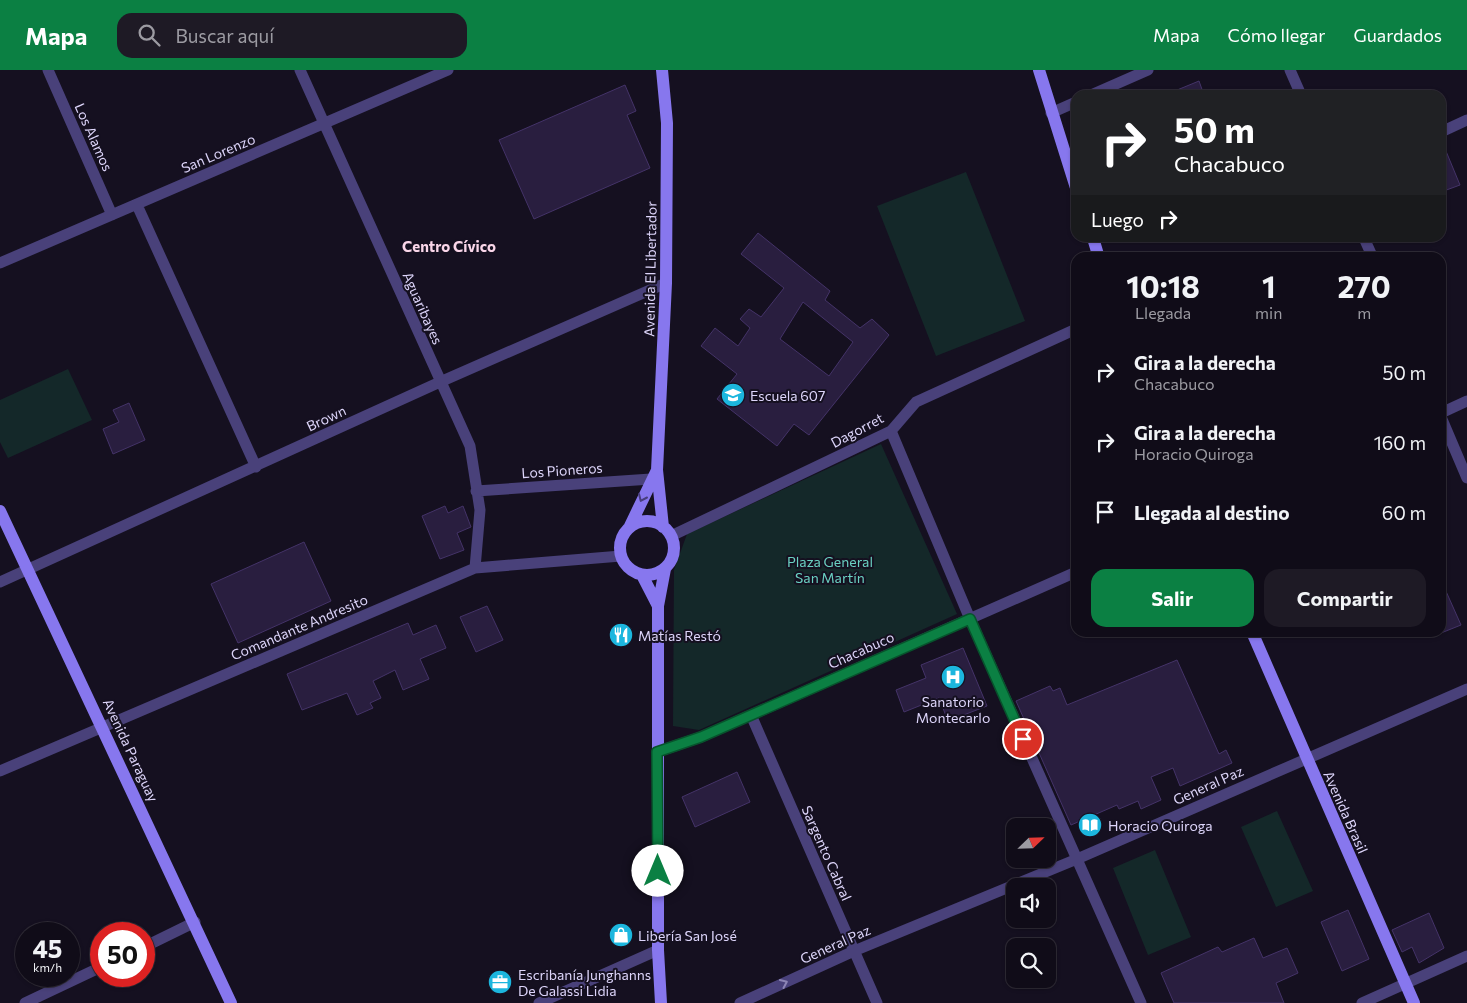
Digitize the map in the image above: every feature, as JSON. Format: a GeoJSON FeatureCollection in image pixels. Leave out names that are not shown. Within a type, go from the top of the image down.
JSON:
{"type":"FeatureCollection","features":[{"type":"Feature","properties":{"kind":"main road","name":"Avenida El Libertador"},"geometry":{"type":"LineString","coordinates":[[662,70],[667,123],[666,283],[654,474],[667,531]]}},
{"type":"Feature","properties":{"kind":"main road"},"geometry":{"type":"LineString","coordinates":[[1039,70],[1071,173]]}},
{"type":"Feature","properties":{"kind":"main road","name":"Avenida El Libertador"},"geometry":{"type":"LineString","coordinates":[[629,528],[654,474]]}},
{"type":"Feature","properties":{"kind":"main road","name":"Avenida Paraguay"},"geometry":{"type":"LineString","coordinates":[[0,511],[232,1003]]}},
{"type":"Feature","properties":{"kind":"main road"},"geometry":{"type":"LineString","coordinates":[[661,1003],[658,950],[658,606],[665,569],[672,559],[674,547],[667,531],[652,522],[640,522],[629,528],[622,538],[622,556],[631,570],[642,575],[654,574],[665,569]]}},
{"type":"Feature","properties":{"kind":"main road"},"geometry":{"type":"LineString","coordinates":[[642,575],[658,606]]}},
{"type":"Feature","properties":{"kind":"main road","name":"Avenida Brasil"},"geometry":{"type":"LineString","coordinates":[[1254,637],[1414,1003]]}},
{"type":"Feature","properties":{"kind":"street","name":"Los Alamos"},"geometry":{"type":"LineString","coordinates":[[48,70],[112,215]]}},
{"type":"Feature","properties":{"kind":"street","name":"Aguaribayes"},"geometry":{"type":"LineString","coordinates":[[300,70],[470,446],[480,510],[475,568]]}},
{"type":"Feature","properties":{"kind":"street","name":"San Lorenzo"},"geometry":{"type":"LineString","coordinates":[[0,263],[448,70]]}},
{"type":"Feature","properties":{"kind":"street"},"geometry":{"type":"LineString","coordinates":[[1102,90],[1148,70]]}},
{"type":"Feature","properties":{"kind":"street"},"geometry":{"type":"LineString","coordinates":[[1290,70],[1299,90]]}},
{"type":"Feature","properties":{"kind":"street"},"geometry":{"type":"LineString","coordinates":[[1051,113],[1071,104]]}},
{"type":"Feature","properties":{"kind":"street"},"geometry":{"type":"LineString","coordinates":[[1446,130],[1467,120]]}},
{"type":"Feature","properties":{"kind":"street"},"geometry":{"type":"LineString","coordinates":[[137,205],[256,467]]}},
{"type":"Feature","properties":{"kind":"street","name":"Brown"},"geometry":{"type":"LineString","coordinates":[[0,582],[440,382],[666,283]]}},
{"type":"Feature","properties":{"kind":"street","name":"Dagorret"},"geometry":{"type":"LineString","coordinates":[[667,531],[892,431],[916,402],[1071,331]]}},
{"type":"Feature","properties":{"kind":"street"},"geometry":{"type":"LineString","coordinates":[[1446,412],[1467,402]]}},
{"type":"Feature","properties":{"kind":"street"},"geometry":{"type":"LineString","coordinates":[[1446,427],[1467,478]]}},
{"type":"Feature","properties":{"kind":"street"},"geometry":{"type":"LineString","coordinates":[[892,431],[970,619],[1141,1003]]}},
{"type":"Feature","properties":{"kind":"street","name":"Los Pioneros"},"geometry":{"type":"LineString","coordinates":[[476,491],[654,474]]}},
{"type":"Feature","properties":{"kind":"street","name":"Comandante Andresito"},"geometry":{"type":"LineString","coordinates":[[0,771],[475,568],[622,556]]}},
{"type":"Feature","properties":{"kind":"street","name":"Chacabuco"},"geometry":{"type":"LineString","coordinates":[[657,752],[701,737],[1071,574]]}},
{"type":"Feature","properties":{"kind":"street","name":"General Paz"},"geometry":{"type":"LineString","coordinates":[[740,1003],[854,952],[1077,860],[1467,689]]}},
{"type":"Feature","properties":{"kind":"street","name":"Sargento Cabral"},"geometry":{"type":"LineString","coordinates":[[751,715],[876,1003]]}},
{"type":"Feature","properties":{"kind":"street"},"geometry":{"type":"LineString","coordinates":[[155,941],[195,922]]}},
{"type":"Feature","properties":{"kind":"street"},"geometry":{"type":"LineString","coordinates":[[539,1003],[658,950]]}},
{"type":"Feature","properties":{"kind":"street"},"geometry":{"type":"LineString","coordinates":[[1362,1003],[1406,985],[1467,956]]}},
{"type":"Feature","properties":{"kind":"street"},"geometry":{"type":"LineString","coordinates":[[25,1003],[90,972]]}},
{"type":"Feature","properties":{"kind":"green space"},"geometry":{"type":"Polygon","coordinates":[[[966,172],[1025,321],[936,356],[877,206],[966,172]]]}},
{"type":"Feature","properties":{"kind":"green space"},"geometry":{"type":"Polygon","coordinates":[[[68,369],[92,420],[8,458],[0,442],[0,400],[68,369]]]}},
{"type":"Feature","properties":{"kind":"green space","name":"Plaza General San Martín"},"geometry":{"type":"Polygon","coordinates":[[[881,444],[957,614],[699,730],[673,726],[674,570],[687,534],[881,444]]]}},
{"type":"Feature","properties":{"kind":"green space"},"geometry":{"type":"Polygon","coordinates":[[[1277,811],[1313,891],[1276,907],[1241,827],[1277,811]]]}},
{"type":"Feature","properties":{"kind":"green space"},"geometry":{"type":"Polygon","coordinates":[[[1155,850],[1191,937],[1148,955],[1113,868],[1155,850]]]}},
{"type":"Feature","properties":{"kind":"building"},"geometry":{"type":"Polygon","coordinates":[[[1199,81],[1202,90],[1177,90],[1199,81]]]}},
{"type":"Feature","properties":{"kind":"building"},"geometry":{"type":"Polygon","coordinates":[[[625,85],[636,111],[627,115],[650,168],[534,219],[499,140],[625,85]]]}},
{"type":"Feature","properties":{"kind":"building"},"geometry":{"type":"Polygon","coordinates":[[[1446,151],[1460,185],[1446,190],[1446,151]]]}},
{"type":"Feature","properties":{"kind":"building"},"geometry":{"type":"Polygon","coordinates":[[[758,233],[830,291],[825,300],[860,328],[872,319],[889,335],[809,435],[794,424],[777,446],[717,399],[737,374],[701,346],[715,328],[738,346],[750,328],[740,319],[749,309],[761,317],[784,288],[741,254],[758,233]],[[803,302],[780,339],[829,376],[853,342],[803,302]]]}},
{"type":"Feature","properties":{"kind":"building"},"geometry":{"type":"Polygon","coordinates":[[[129,403],[145,440],[113,454],[103,429],[119,422],[113,410],[129,403]]]}},
{"type":"Feature","properties":{"kind":"building"},"geometry":{"type":"Polygon","coordinates":[[[445,506],[448,513],[463,506],[471,527],[457,533],[464,550],[440,559],[422,516],[445,506]]]}},
{"type":"Feature","properties":{"kind":"building"},"geometry":{"type":"Polygon","coordinates":[[[304,542],[331,601],[238,643],[211,584],[304,542]]]}},
{"type":"Feature","properties":{"kind":"building"},"geometry":{"type":"Polygon","coordinates":[[[1446,591],[1461,625],[1446,631],[1446,591]]]}},
{"type":"Feature","properties":{"kind":"building"},"geometry":{"type":"Polygon","coordinates":[[[487,606],[503,640],[476,652],[460,617],[487,606]]]}},
{"type":"Feature","properties":{"kind":"building"},"geometry":{"type":"Polygon","coordinates":[[[408,623],[413,635],[436,625],[446,648],[420,659],[429,679],[403,690],[395,670],[373,681],[381,698],[370,703],[373,708],[357,715],[347,693],[302,710],[287,674],[408,623]]]}},
{"type":"Feature","properties":{"kind":"building"},"geometry":{"type":"Polygon","coordinates":[[[963,648],[987,706],[948,721],[939,698],[904,712],[896,690],[926,678],[921,665],[963,648]]]}},
{"type":"Feature","properties":{"kind":"building"},"geometry":{"type":"Polygon","coordinates":[[[1177,660],[1219,754],[1226,750],[1232,763],[1180,786],[1173,768],[1151,777],[1161,800],[1141,809],[1138,801],[1119,809],[1117,805],[1071,825],[1016,701],[1050,686],[1053,691],[1060,688],[1067,705],[1177,660]]]}},
{"type":"Feature","properties":{"kind":"building"},"geometry":{"type":"Polygon","coordinates":[[[737,772],[750,802],[695,827],[682,797],[737,772]]]}},
{"type":"Feature","properties":{"kind":"building"},"geometry":{"type":"Polygon","coordinates":[[[1348,910],[1369,959],[1342,971],[1321,922],[1348,910]]]}},
{"type":"Feature","properties":{"kind":"building"},"geometry":{"type":"Polygon","coordinates":[[[1429,913],[1444,948],[1419,963],[1412,947],[1402,952],[1392,930],[1429,913]]]}},
{"type":"Feature","properties":{"kind":"building"},"geometry":{"type":"Polygon","coordinates":[[[1254,938],[1263,958],[1287,948],[1298,973],[1276,983],[1284,1003],[1174,1003],[1161,973],[1218,947],[1222,952],[1254,938]]]}},
{"type":"Feature","properties":{"kind":"place","name":"Escuela 607"},"geometry":{"type":"Point","coordinates":[733,395]}},
{"type":"Feature","properties":{"kind":"place","name":"Matías Restó"},"geometry":{"type":"Point","coordinates":[621,635]}},
{"type":"Feature","properties":{"kind":"place","name":"Sanatorio Montecarlo"},"geometry":{"type":"Point","coordinates":[953,677]}},
{"type":"Feature","properties":{"kind":"place","name":"Horacio Quiroga"},"geometry":{"type":"Point","coordinates":[1090,825]}},
{"type":"Feature","properties":{"kind":"place","name":"Libería San José"},"geometry":{"type":"Point","coordinates":[621,935]}},
{"type":"Feature","properties":{"kind":"place","name":"Escribanía Junghanns De Galassi Lidia"},"geometry":{"type":"Point","coordinates":[500,982]}},
{"type":"Feature","properties":{"kind":"district","name":"Centro Cívico"},"geometry":{"type":"Point","coordinates":[449,246]}},
{"type":"Feature","properties":{"kind":"route"},"geometry":{"type":"LineString","coordinates":[[658,871],[657,752],[701,737],[970,619],[1023,739]]}}]}
